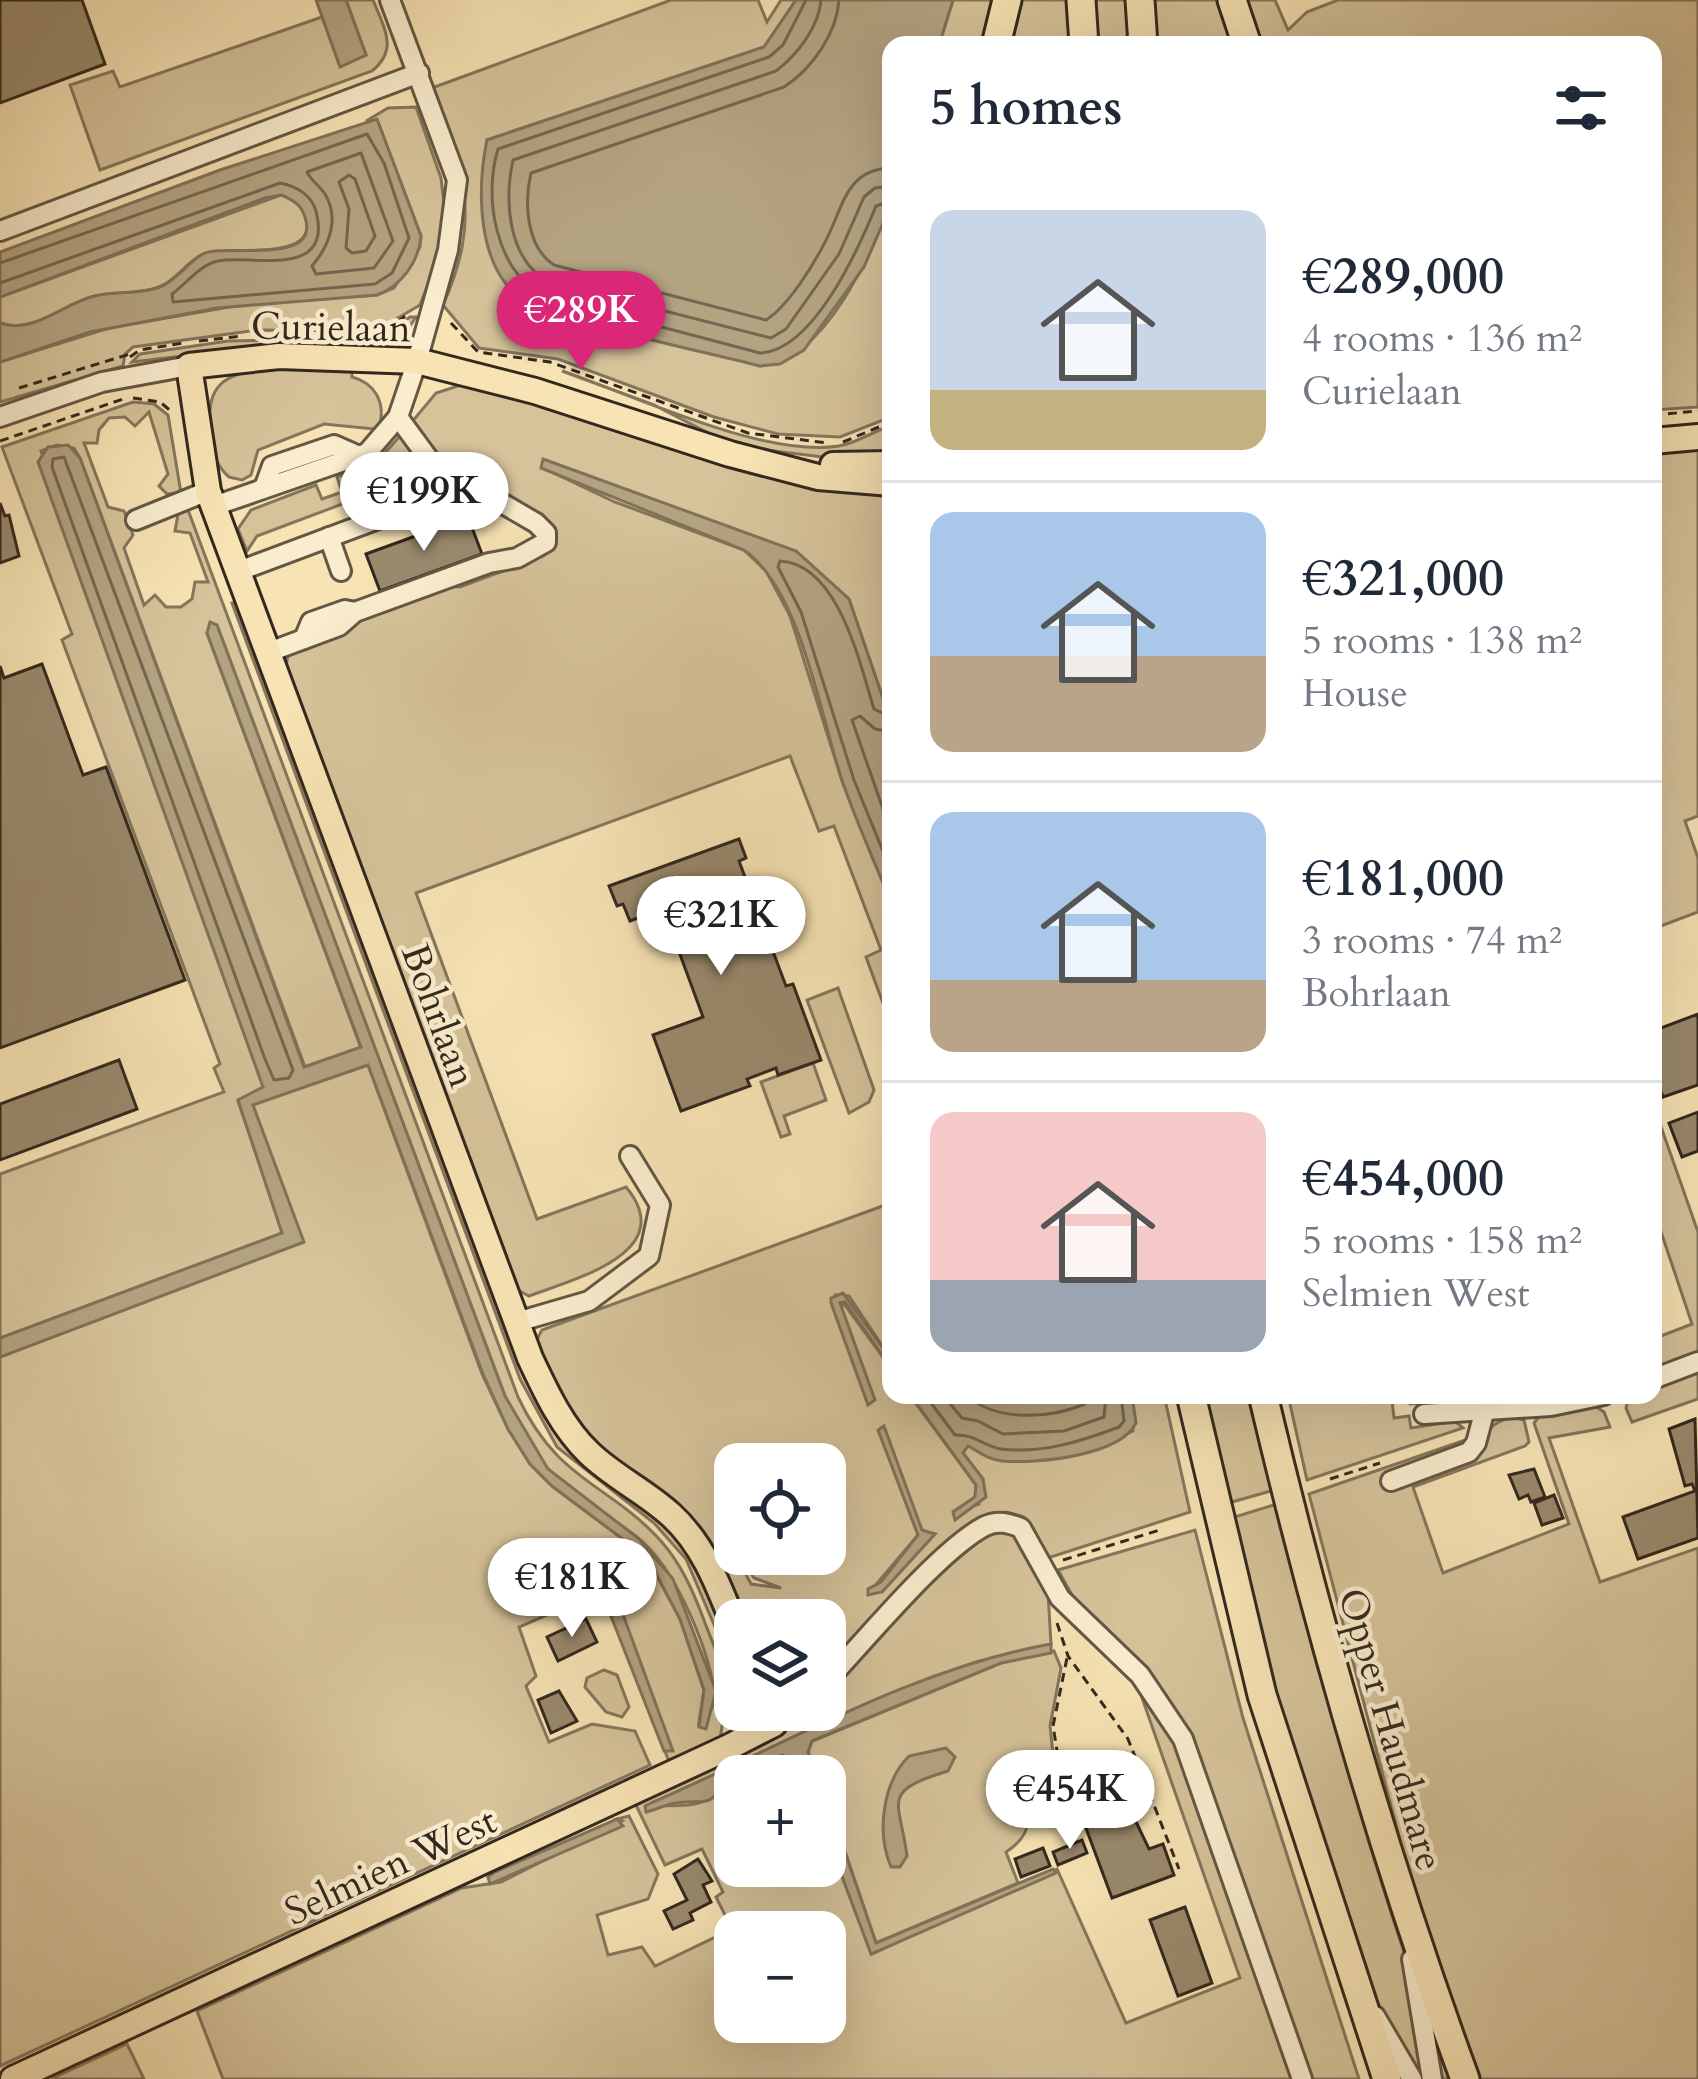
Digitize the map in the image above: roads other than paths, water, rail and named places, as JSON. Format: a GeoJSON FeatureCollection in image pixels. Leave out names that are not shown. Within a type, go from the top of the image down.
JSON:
{"type":"FeatureCollection","features":[{"type":"Feature","properties":{"kind":"highway"},"geometry":{"type":"LineString","coordinates":[[998,36],[1007,0]]}},
{"type":"Feature","properties":{"kind":"highway"},"geometry":{"type":"LineString","coordinates":[[1081,0],[1083,36]]}},
{"type":"Feature","properties":{"kind":"highway"},"geometry":{"type":"LineString","coordinates":[[1140,0],[1142,36]]}},
{"type":"Feature","properties":{"kind":"highway"},"geometry":{"type":"LineString","coordinates":[[1232,0],[1244,36]]}},
{"type":"Feature","properties":{"kind":"highway"},"geometry":{"type":"LineString","coordinates":[[1188,1404],[1262,1695],[1387,2079]]}},
{"type":"Feature","properties":{"kind":"highway","name":"Opper Haudmare"},"geometry":{"type":"LineString","coordinates":[[1265,1404],[1336,1685],[1406,1916],[1465,2079]]}},
{"type":"Feature","properties":{"kind":"highway"},"geometry":{"type":"LineString","coordinates":[[1274,1404],[1277,1454]]}},
{"type":"Feature","properties":{"kind":"main road","name":"Curielaan"},"geometry":{"type":"LineString","coordinates":[[189,366],[279,356],[417,361],[818,477],[882,482]]}},
{"type":"Feature","properties":{"kind":"main road","name":"Bohrlaan"},"geometry":{"type":"LineString","coordinates":[[189,366],[212,498],[517,1322],[557,1414],[587,1451],[673,1516],[716,1577],[724,1599]]}},
{"type":"Feature","properties":{"kind":"main road"},"geometry":{"type":"LineString","coordinates":[[1662,440],[1698,437]]}},
{"type":"Feature","properties":{"kind":"main road","name":"Curielaan"},"geometry":{"type":"LineString","coordinates":[[797,468],[882,464]]}},
{"type":"Feature","properties":{"kind":"main road","name":"Selmien West"},"geometry":{"type":"LineString","coordinates":[[13,2079],[745,1731]]}},
{"type":"Feature","properties":{"kind":"street"},"geometry":{"type":"LineString","coordinates":[[136,520],[264,488],[272,466],[334,445],[358,456],[385,435],[398,417],[448,250],[457,180],[390,0]]}},
{"type":"Feature","properties":{"kind":"street"},"geometry":{"type":"LineString","coordinates":[[0,230],[418,73]]}},
{"type":"Feature","properties":{"kind":"street","name":"Curielaan"},"geometry":{"type":"LineString","coordinates":[[0,417],[102,382],[189,366]]}},
{"type":"Feature","properties":{"kind":"street"},"geometry":{"type":"LineString","coordinates":[[268,652],[339,626],[355,612],[489,563],[517,558],[546,542],[546,532],[536,523],[421,453],[398,417]]}},
{"type":"Feature","properties":{"kind":"street"},"geometry":{"type":"LineString","coordinates":[[239,571],[469,485]]}},
{"type":"Feature","properties":{"kind":"street"},"geometry":{"type":"LineString","coordinates":[[329,537],[341,571]]}},
{"type":"Feature","properties":{"kind":"street"},"geometry":{"type":"LineString","coordinates":[[517,1322],[590,1300],[649,1256],[660,1205],[631,1156]]}},
{"type":"Feature","properties":{"kind":"street"},"geometry":{"type":"LineString","coordinates":[[1662,1376],[1698,1362]]}},
{"type":"Feature","properties":{"kind":"street"},"geometry":{"type":"LineString","coordinates":[[1424,1414],[1522,1404]]}},
{"type":"Feature","properties":{"kind":"street"},"geometry":{"type":"LineString","coordinates":[[1391,1481],[1468,1452],[1476,1442],[1485,1409]]}},
{"type":"Feature","properties":{"kind":"street"},"geometry":{"type":"LineString","coordinates":[[846,1661],[948,1555],[983,1527],[1004,1522],[1021,1528],[1060,1598],[1140,1675],[1183,1739],[1303,2079]]}},
{"type":"Feature","properties":{"kind":"street"},"geometry":{"type":"LineString","coordinates":[[1406,1916],[1432,2079]]}},
{"type":"Feature","properties":{"kind":"street"},"geometry":{"type":"LineString","coordinates":[[1352,1977],[1412,2079]]}},
{"type":"Feature","properties":{"kind":"water"},"geometry":{"type":"Polygon","coordinates":[[[316,0],[346,0],[366,55],[340,67],[316,0]]]}},
{"type":"Feature","properties":{"kind":"water"},"geometry":{"type":"Polygon","coordinates":[[[796,0],[953,0],[942,36],[882,36],[882,225],[864,267],[804,350],[780,364],[760,366],[585,322],[550,310],[506,284],[490,252],[482,214],[487,140],[764,47],[796,0]]]}},
{"type":"Feature","properties":{"kind":"water"},"geometry":{"type":"Polygon","coordinates":[[[377,119],[421,236],[413,264],[386,291],[217,308],[90,332],[0,362],[0,323],[25,325],[95,296],[160,287],[203,254],[288,247],[301,241],[307,230],[303,212],[294,202],[282,195],[265,198],[0,297],[0,252],[220,170],[377,119]]]}},
{"type":"Feature","properties":{"kind":"water"},"geometry":{"type":"Polygon","coordinates":[[[68,445],[80,458],[304,1067],[361,1047],[207,633],[210,622],[217,625],[505,1396],[548,1469],[639,1539],[673,1579],[714,1686],[706,1729],[699,1727],[704,1690],[680,1619],[654,1570],[628,1543],[552,1486],[530,1464],[508,1429],[368,1065],[253,1105],[304,1242],[0,1357],[0,1338],[282,1233],[238,1100],[263,1087],[38,462],[48,447],[68,445]]]}},
{"type":"Feature","properties":{"kind":"water"},"geometry":{"type":"Polygon","coordinates":[[[543,459],[796,551],[849,599],[882,696],[882,881],[842,780],[794,623],[764,569],[744,550],[541,468],[543,459]]]}},
{"type":"Feature","properties":{"kind":"water"},"geometry":{"type":"Polygon","coordinates":[[[843,1293],[882,1347],[882,1355],[845,1302],[840,1303],[875,1400],[868,1405],[831,1303],[831,1298],[843,1293]]]}},
{"type":"Feature","properties":{"kind":"water"},"geometry":{"type":"Polygon","coordinates":[[[917,1404],[1133,1404],[1136,1423],[1127,1434],[1076,1456],[1017,1462],[997,1460],[968,1446],[963,1453],[983,1479],[986,1497],[955,1520],[953,1512],[975,1497],[976,1485],[917,1404]]]}},
{"type":"Feature","properties":{"kind":"water"},"geometry":{"type":"Polygon","coordinates":[[[884,1426],[922,1530],[935,1534],[882,1592],[868,1595],[868,1589],[881,1582],[918,1535],[878,1430],[884,1426]]]}},
{"type":"Feature","properties":{"kind":"water"},"geometry":{"type":"Polygon","coordinates":[[[602,1591],[617,1598],[673,1751],[664,1751],[607,1606],[581,1608],[579,1600],[602,1591]]]}},
{"type":"Feature","properties":{"kind":"water"},"geometry":{"type":"Polygon","coordinates":[[[1051,1644],[1051,1653],[1001,1663],[846,1727],[847,1712],[999,1656],[1051,1644]]]}},
{"type":"Feature","properties":{"kind":"water"},"geometry":{"type":"Polygon","coordinates":[[[806,1731],[836,1731],[812,1741],[809,1755],[754,1755],[806,1731]]]}},
{"type":"Feature","properties":{"kind":"water"},"geometry":{"type":"Polygon","coordinates":[[[946,1748],[955,1757],[948,1771],[912,1785],[899,1800],[907,1856],[900,1867],[891,1867],[883,1823],[893,1779],[909,1756],[946,1748]]]}},
{"type":"Feature","properties":{"kind":"water"},"geometry":{"type":"Polygon","coordinates":[[[714,1774],[714,1795],[706,1801],[646,1812],[645,1806],[714,1774]]]}},
{"type":"Feature","properties":{"kind":"water"},"geometry":{"type":"Polygon","coordinates":[[[617,1819],[623,1826],[490,1884],[488,1877],[495,1872],[617,1819]]]}},
{"type":"Feature","properties":{"kind":"water"},"geometry":{"type":"Polygon","coordinates":[[[846,1855],[876,1943],[1053,1869],[1056,1873],[871,1954],[846,1887],[846,1855]]]}}]}
